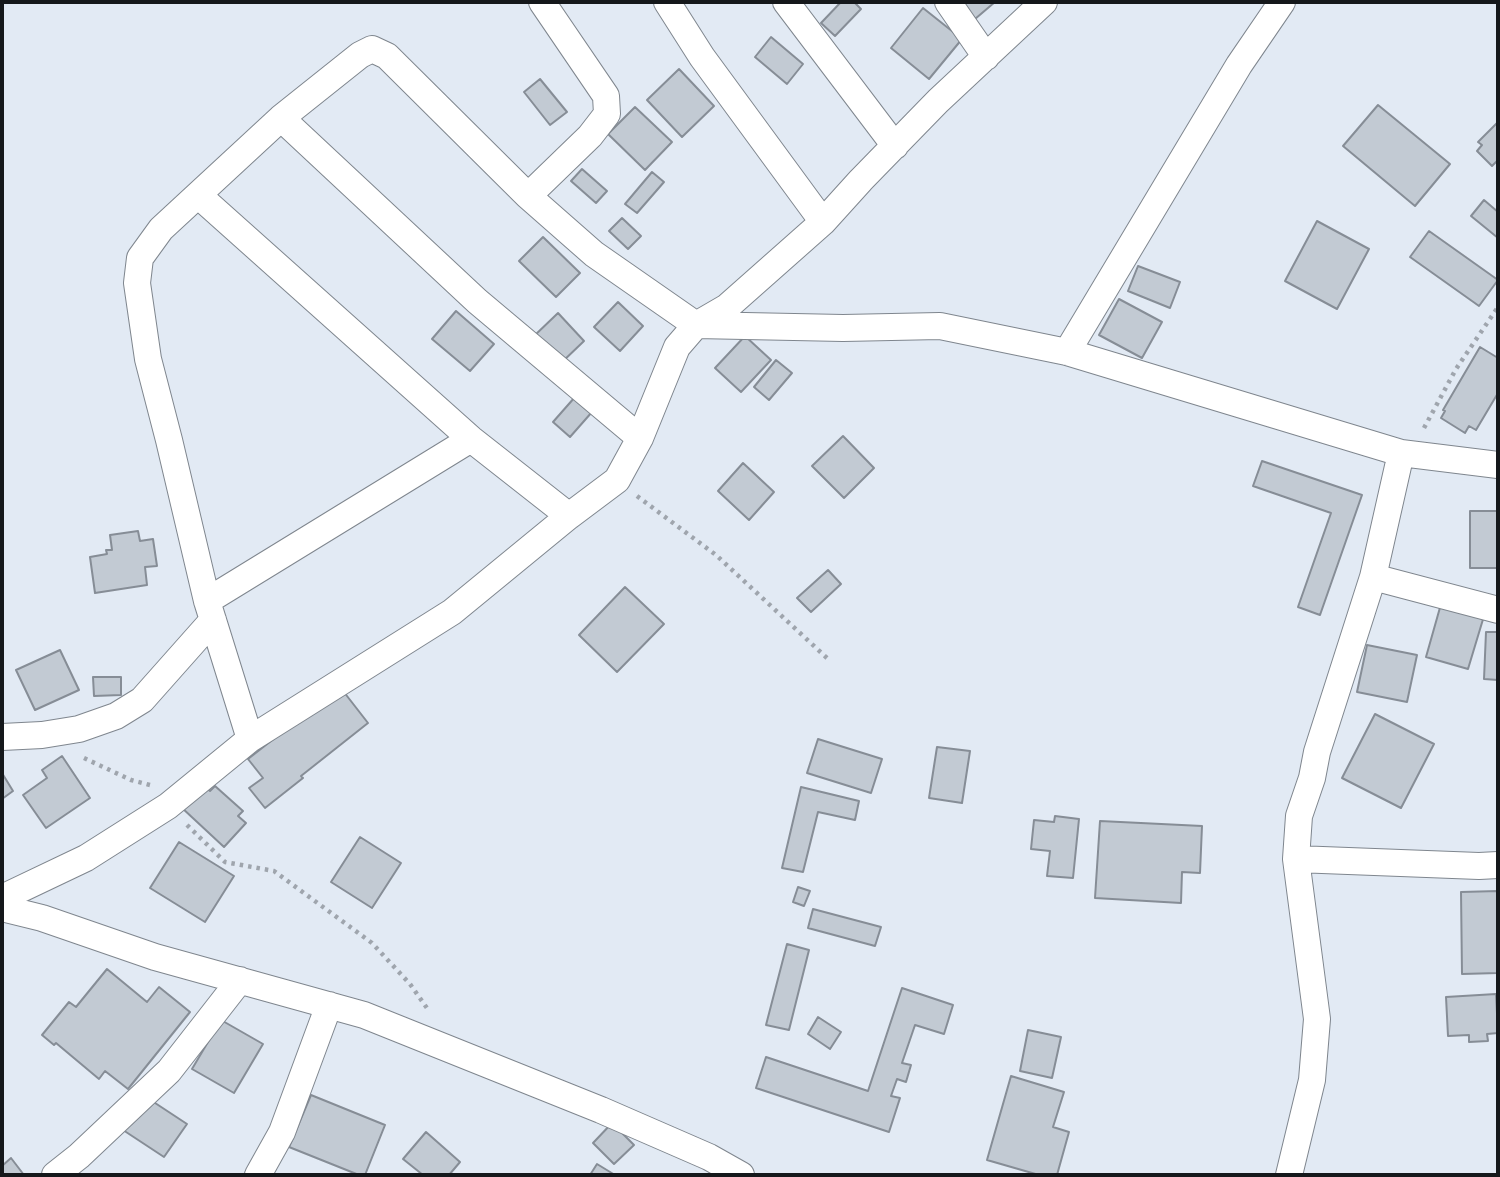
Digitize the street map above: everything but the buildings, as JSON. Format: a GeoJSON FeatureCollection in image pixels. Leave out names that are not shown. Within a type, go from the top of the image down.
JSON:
{"type":"FeatureCollection","features":[{"type":"Feature","properties":{"kind":"street"},"geometry":{"type":"LineString","coordinates":[[528,196],[590,136],[607,114],[606,96],[542,2]]}},
{"type":"Feature","properties":{"kind":"street"},"geometry":{"type":"LineString","coordinates":[[667,2],[702,57],[823,222]]}},
{"type":"Feature","properties":{"kind":"street"},"geometry":{"type":"LineString","coordinates":[[786,2],[895,146]]}},
{"type":"Feature","properties":{"kind":"street"},"geometry":{"type":"LineString","coordinates":[[948,2],[986,57]]}},
{"type":"Feature","properties":{"kind":"street"},"geometry":{"type":"LineString","coordinates":[[2,898],[86,858],[168,806],[250,739],[452,612],[617,480],[640,438],[677,347],[696,324],[727,307],[823,222],[939,101],[1044,2]]}},
{"type":"Feature","properties":{"kind":"street"},"geometry":{"type":"LineString","coordinates":[[1067,352],[1239,65],[1282,2]]}},
{"type":"Feature","properties":{"kind":"street"},"geometry":{"type":"LineString","coordinates":[[250,739],[210,611],[148,359],[138,283],[140,258],[161,229],[281,118],[360,55],[372,49],[387,57],[528,196],[594,254],[696,324],[844,328],[940,326],[1067,352],[1405,454],[1498,465]]}},
{"type":"Feature","properties":{"kind":"street"},"geometry":{"type":"LineString","coordinates":[[281,118],[477,301],[640,438]]}},
{"type":"Feature","properties":{"kind":"street"},"geometry":{"type":"LineString","coordinates":[[198,195],[471,439],[569,516]]}},
{"type":"Feature","properties":{"kind":"street"},"geometry":{"type":"LineString","coordinates":[[2,737],[42,735],[79,729],[116,716],[142,700],[210,611],[471,439]]}},
{"type":"Feature","properties":{"kind":"street"},"geometry":{"type":"LineString","coordinates":[[1289,1175],[1312,1080],[1317,1019],[1296,859],[1299,816],[1373,577],[1405,454]]}},
{"type":"Feature","properties":{"kind":"street"},"geometry":{"type":"LineString","coordinates":[[1373,577],[1498,610]]}},
{"type":"Feature","properties":{"kind":"street"},"geometry":{"type":"LineString","coordinates":[[1296,859],[1479,866],[1498,864]]}},
{"type":"Feature","properties":{"kind":"street"},"geometry":{"type":"LineString","coordinates":[[2,908],[42,918],[155,957],[363,1015],[625,1120],[709,1157],[741,1175]]}},
{"type":"Feature","properties":{"kind":"street"},"geometry":{"type":"LineString","coordinates":[[55,1175],[79,1156],[169,1071],[240,981]]}},
{"type":"Feature","properties":{"kind":"street"},"geometry":{"type":"LineString","coordinates":[[258,1175],[282,1132],[329,1005]]}},
{"type":"Feature","properties":{"kind":"path"},"geometry":{"type":"LineString","coordinates":[[1405,454],[1456,369],[1498,307]]}},
{"type":"Feature","properties":{"kind":"path"},"geometry":{"type":"LineString","coordinates":[[617,480],[716,555],[828,659]]}},
{"type":"Feature","properties":{"kind":"path"},"geometry":{"type":"LineString","coordinates":[[42,735],[131,780],[164,790],[168,806],[225,862],[274,871],[372,943],[410,984],[457,1052]]}}]}
